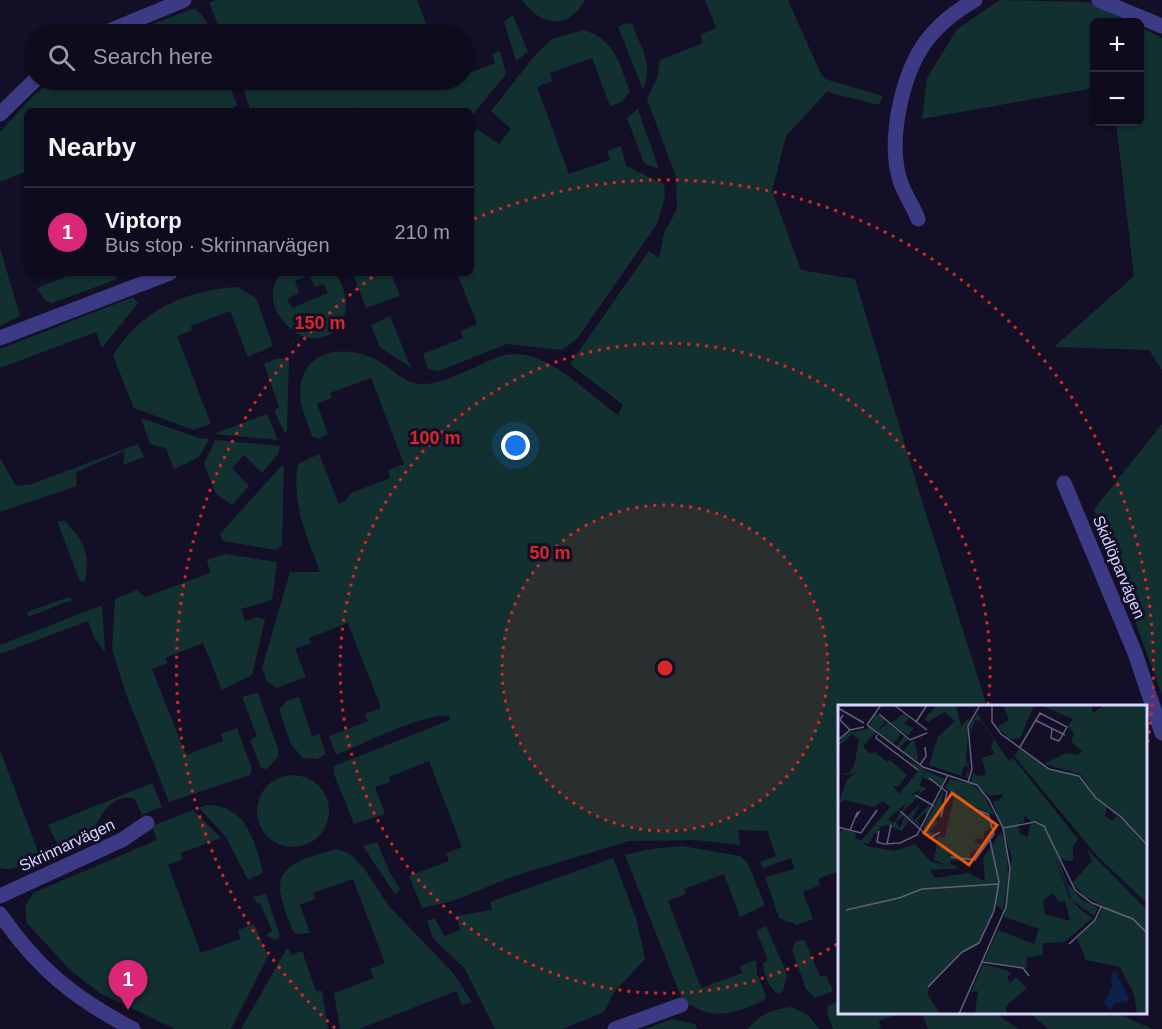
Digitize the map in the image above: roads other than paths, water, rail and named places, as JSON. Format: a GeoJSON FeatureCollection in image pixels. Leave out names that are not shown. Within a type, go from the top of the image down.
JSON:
{"type":"FeatureCollection","features":[{"type":"Feature","properties":{"kind":"street"},"geometry":{"type":"LineString","coordinates":[[126,24],[184,0]]}},
{"type":"Feature","properties":{"kind":"street"},"geometry":{"type":"LineString","coordinates":[[918,219],[899,179],[896,122],[914,63],[930,35],[955,11],[975,0]]}},
{"type":"Feature","properties":{"kind":"street"},"geometry":{"type":"LineString","coordinates":[[1099,0],[1162,26]]}},
{"type":"Feature","properties":{"kind":"street"},"geometry":{"type":"LineString","coordinates":[[0,114],[25,90]]}},
{"type":"Feature","properties":{"kind":"street"},"geometry":{"type":"LineString","coordinates":[[0,338],[162,276]]}},
{"type":"Feature","properties":{"kind":"street","name":"Skidlöparvägen"},"geometry":{"type":"LineString","coordinates":[[1064,483],[1135,653],[1162,733]]}},
{"type":"Feature","properties":{"kind":"street","name":"Skrinnarvägen"},"geometry":{"type":"LineString","coordinates":[[0,896],[122,840],[147,823]]}},
{"type":"Feature","properties":{"kind":"street"},"geometry":{"type":"LineString","coordinates":[[0,914],[33,957],[59,984],[133,1029]]}},
{"type":"Feature","properties":{"kind":"street"},"geometry":{"type":"LineString","coordinates":[[615,1029],[681,1005]]}},
{"type":"Feature","properties":{"kind":"place","name":"Viptorp"},"geometry":{"type":"Point","coordinates":[128,1010]}}]}
